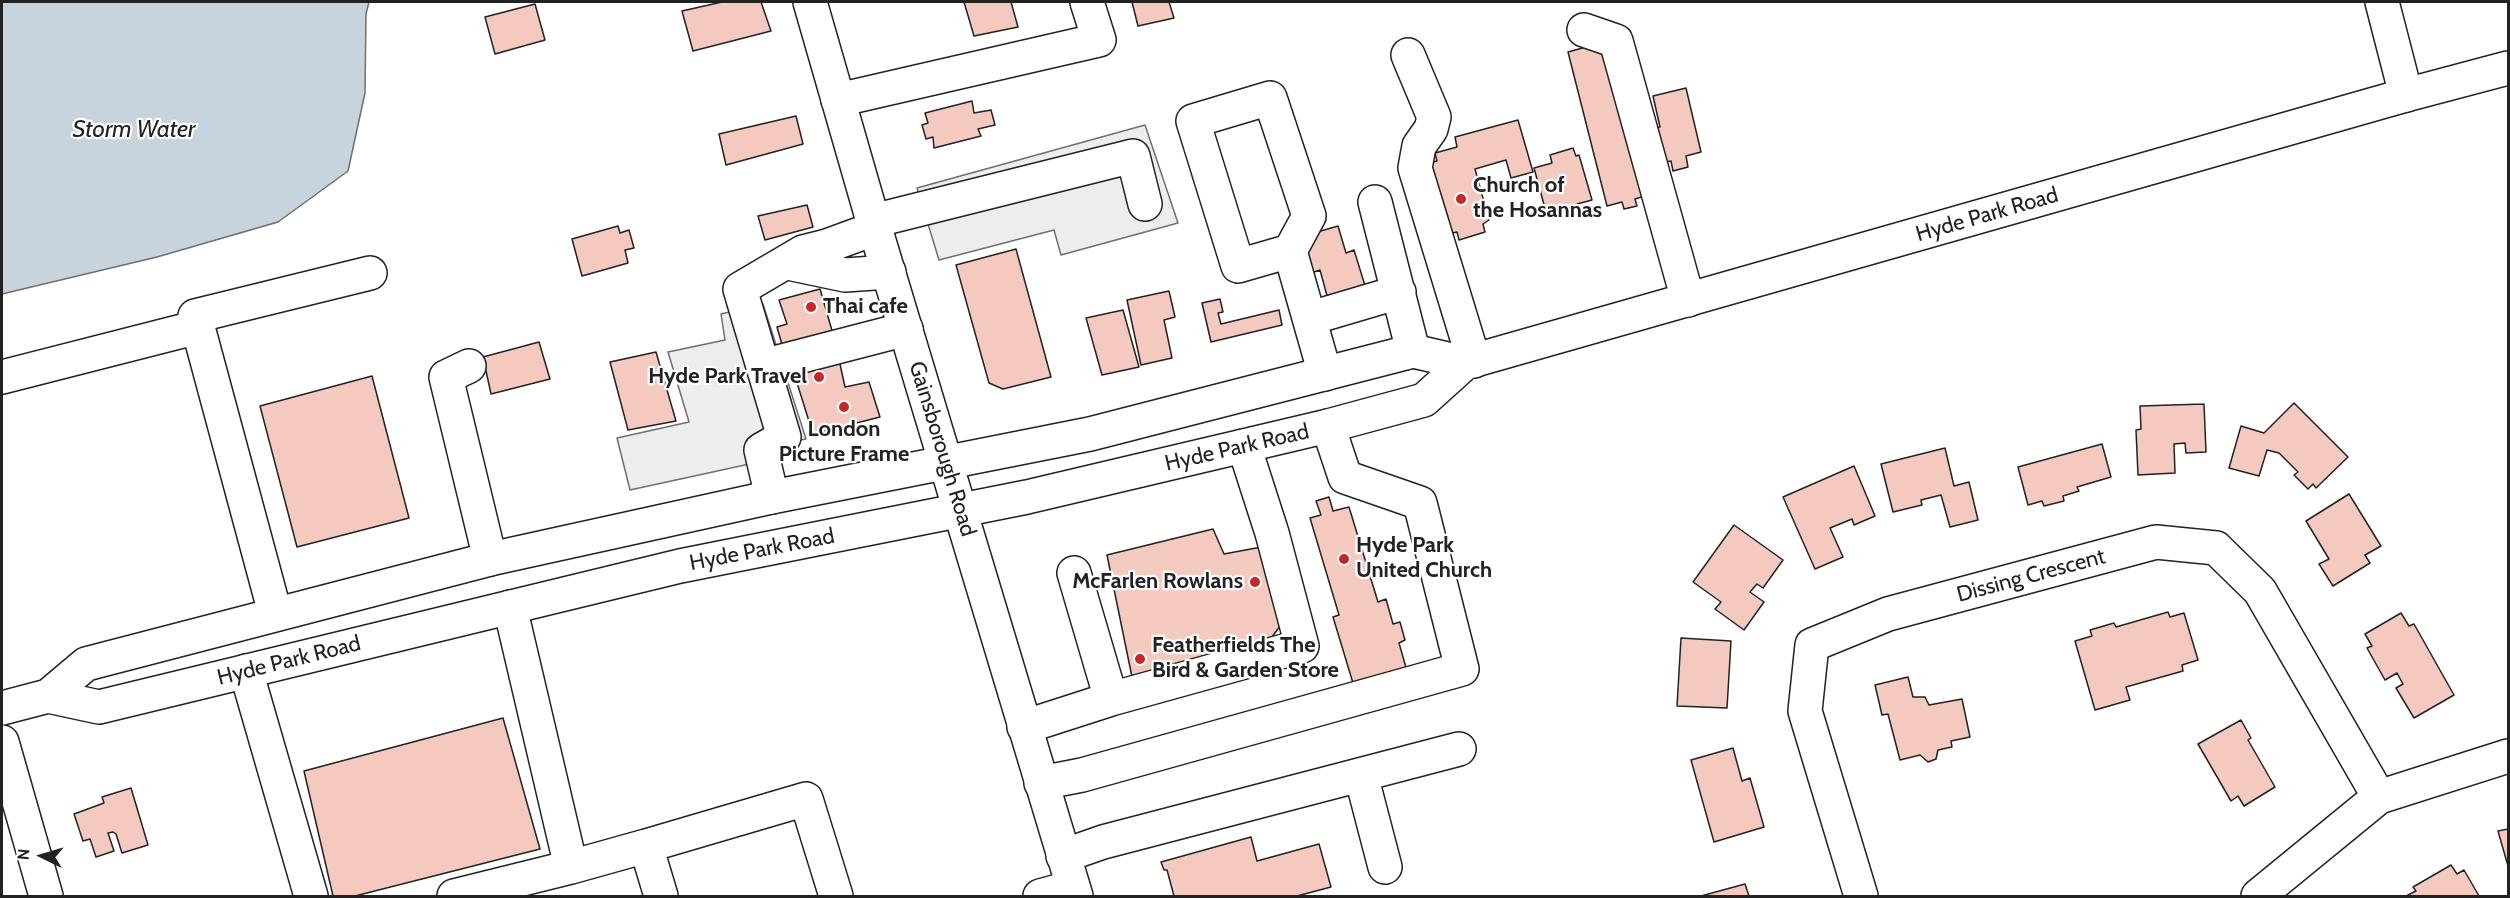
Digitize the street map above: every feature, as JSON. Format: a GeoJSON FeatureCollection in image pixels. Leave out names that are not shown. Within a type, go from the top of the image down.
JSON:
{"type":"FeatureCollection","features":[{"type":"Feature","properties":{"kind":"main road","name":"Gainsborough Road"},"geometry":{"type":"LineString","coordinates":[[810,2],[1074,892]]}},
{"type":"Feature","properties":{"kind":"main road"},"geometry":{"type":"LineString","coordinates":[[838,100],[1099,40],[1088,2]]}},
{"type":"Feature","properties":{"kind":"main road"},"geometry":{"type":"LineString","coordinates":[[2382,2],[2406,95]]}},
{"type":"Feature","properties":{"kind":"main road"},"geometry":{"type":"LineString","coordinates":[[1584,30],[1616,41],[1688,300]]}},
{"type":"Feature","properties":{"kind":"main road"},"geometry":{"type":"LineString","coordinates":[[1408,55],[1434,117],[1431,129],[1419,146],[1415,168],[1470,362]]}},
{"type":"Feature","properties":{"kind":"main road","name":"Hyde Park Road"},"geometry":{"type":"LineString","coordinates":[[48,696],[99,707],[680,566],[960,510],[1328,426],[1424,400],[1470,362],[2406,95],[2508,68]]}},
{"type":"Feature","properties":{"kind":"main road"},"geometry":{"type":"LineString","coordinates":[[1290,251],[1238,267],[1193,121],[1270,98],[1308,216],[1290,251],[1311,318],[1325,374]]}},
{"type":"Feature","properties":{"kind":"main road"},"geometry":{"type":"LineString","coordinates":[[772,497],[760,450],[784,437],[740,289],[804,252],[827,246],[875,224],[1133,156],[1145,204]]}},
{"type":"Feature","properties":{"kind":"main road"},"geometry":{"type":"LineString","coordinates":[[1375,202],[1413,351]]}},
{"type":"Feature","properties":{"kind":"main road"},"geometry":{"type":"LineString","coordinates":[[788,263],[846,275],[889,272]]}},
{"type":"Feature","properties":{"kind":"main road"},"geometry":{"type":"LineString","coordinates":[[275,614],[195,316],[370,273]]}},
{"type":"Feature","properties":{"kind":"main road"},"geometry":{"type":"LineString","coordinates":[[1311,318],[1399,292]]}},
{"type":"Feature","properties":{"kind":"main road"},"geometry":{"type":"LineString","coordinates":[[2,376],[198,327]]}},
{"type":"Feature","properties":{"kind":"main road"},"geometry":{"type":"LineString","coordinates":[[763,366],[906,329]]}},
{"type":"Feature","properties":{"kind":"main road","name":"Hyde Park Road"},"geometry":{"type":"LineString","coordinates":[[2,708],[48,696],[86,664],[490,559],[772,497],[1090,434],[1413,351],[1470,362]]}},
{"type":"Feature","properties":{"kind":"main road"},"geometry":{"type":"LineString","coordinates":[[469,366],[446,377],[490,559]]}},
{"type":"Feature","properties":{"kind":"main road"},"geometry":{"type":"LineString","coordinates":[[1041,783],[1083,775],[1462,669],[1420,503],[1345,477],[1328,426]]}},
{"type":"Feature","properties":{"kind":"main road"},"geometry":{"type":"LineString","coordinates":[[1024,727],[1111,699],[1302,646],[1272,533],[1244,446]]}},
{"type":"Feature","properties":{"kind":"main road","name":"Dissing Crescent"},"geometry":{"type":"LineString","coordinates":[[1861,897],[1805,711],[1812,645],[1888,614],[2156,542],[2216,548],[2260,591],[2379,797]]}},
{"type":"Feature","properties":{"kind":"main road"},"geometry":{"type":"LineString","coordinates":[[1074,573],[1111,699]]}},
{"type":"Feature","properties":{"kind":"main road"},"geometry":{"type":"LineString","coordinates":[[510,607],[571,867]]}},
{"type":"Feature","properties":{"kind":"main road"},"geometry":{"type":"LineString","coordinates":[[246,671],[310,897]]}},
{"type":"Feature","properties":{"kind":"main road"},"geometry":{"type":"LineString","coordinates":[[2,742],[46,897]]}},
{"type":"Feature","properties":{"kind":"main road"},"geometry":{"type":"LineString","coordinates":[[1063,856],[1103,842],[1459,749]]}},
{"type":"Feature","properties":{"kind":"main road"},"geometry":{"type":"LineString","coordinates":[[2258,897],[2379,797],[2508,756]]}},
{"type":"Feature","properties":{"kind":"main road"},"geometry":{"type":"LineString","coordinates":[[1361,775],[1385,867]]}},
{"type":"Feature","properties":{"kind":"main road"},"geometry":{"type":"LineString","coordinates":[[454,897],[571,867],[806,799],[836,897]]}},
{"type":"Feature","properties":{"kind":"main road"},"geometry":{"type":"LineString","coordinates":[[646,846],[661,897]]}},
{"type":"Feature","properties":{"kind":"main road"},"geometry":{"type":"LineString","coordinates":[[1040,897],[1074,892]]}},
{"type":"Feature","properties":{"kind":"shaded area"},"geometry":{"type":"Polygon","coordinates":[[[1145,125],[1178,223],[1061,255],[1054,230],[939,260],[917,188],[1145,125]]]}},
{"type":"Feature","properties":{"kind":"shaded area"},"geometry":{"type":"Polygon","coordinates":[[[763,304],[806,439],[774,445],[777,458],[630,490],[617,438],[689,422],[668,352],[725,340],[721,314],[763,304]]]}},
{"type":"Feature","properties":{"kind":"water","name":"Storm Water"},"geometry":{"type":"Polygon","coordinates":[[[2,2],[369,2],[366,14],[365,93],[348,171],[278,222],[157,257],[2,294],[2,2]]]}},
{"type":"Feature","properties":{"kind":"building"},"geometry":{"type":"Polygon","coordinates":[[[722,2],[761,2],[771,31],[693,51],[682,11],[722,2]]]}},
{"type":"Feature","properties":{"kind":"building"},"geometry":{"type":"Polygon","coordinates":[[[964,2],[1011,2],[1018,27],[974,36],[964,2]]]}},
{"type":"Feature","properties":{"kind":"building"},"geometry":{"type":"Polygon","coordinates":[[[1132,2],[1169,2],[1174,18],[1138,26],[1132,2]]]}},
{"type":"Feature","properties":{"kind":"building"},"geometry":{"type":"Polygon","coordinates":[[[535,4],[545,40],[495,54],[485,17],[535,4]]]}},
{"type":"Feature","properties":{"kind":"building"},"geometry":{"type":"Polygon","coordinates":[[[1597,44],[1610,52],[1648,195],[1635,199],[1637,206],[1624,209],[1622,202],[1607,206],[1568,52],[1597,44]]]}},
{"type":"Feature","properties":{"kind":"building"},"geometry":{"type":"Polygon","coordinates":[[[1686,88],[1701,152],[1686,156],[1688,167],[1673,171],[1671,161],[1661,163],[1653,128],[1660,127],[1653,96],[1686,88]]]}},
{"type":"Feature","properties":{"kind":"building"},"geometry":{"type":"Polygon","coordinates":[[[972,101],[974,113],[991,110],[995,125],[978,129],[981,136],[934,148],[933,137],[926,139],[922,125],[928,123],[925,113],[972,101]]]}},
{"type":"Feature","properties":{"kind":"building"},"geometry":{"type":"Polygon","coordinates":[[[796,116],[803,144],[726,165],[719,134],[796,116]]]}},
{"type":"Feature","properties":{"kind":"building","name":"Church of the Hosannas"},"geometry":{"type":"Polygon","coordinates":[[[1518,120],[1533,172],[1511,178],[1506,160],[1475,169],[1489,220],[1483,224],[1485,232],[1459,240],[1457,232],[1448,234],[1428,163],[1437,161],[1435,153],[1457,147],[1455,137],[1518,120]]]}},
{"type":"Feature","properties":{"kind":"building"},"geometry":{"type":"Polygon","coordinates":[[[1573,148],[1576,156],[1579,155],[1592,200],[1577,204],[1580,212],[1561,218],[1559,209],[1546,212],[1534,168],[1552,163],[1550,155],[1573,148]]]}},
{"type":"Feature","properties":{"kind":"building"},"geometry":{"type":"Polygon","coordinates":[[[807,205],[813,227],[765,240],[758,216],[807,205]]]}},
{"type":"Feature","properties":{"kind":"building"},"geometry":{"type":"Polygon","coordinates":[[[618,226],[620,233],[629,230],[634,248],[625,250],[628,263],[582,276],[572,239],[618,226]]]}},
{"type":"Feature","properties":{"kind":"building"},"geometry":{"type":"Polygon","coordinates":[[[1338,226],[1346,253],[1354,250],[1367,292],[1329,303],[1320,270],[1311,273],[1300,237],[1338,226]]]}},
{"type":"Feature","properties":{"kind":"building"},"geometry":{"type":"Polygon","coordinates":[[[1016,249],[1051,377],[1003,389],[989,383],[956,265],[1016,249]]]}},
{"type":"Feature","properties":{"kind":"building"},"geometry":{"type":"Polygon","coordinates":[[[820,289],[833,334],[783,348],[777,327],[787,324],[779,300],[820,289]]]}},
{"type":"Feature","properties":{"kind":"building"},"geometry":{"type":"Polygon","coordinates":[[[1169,291],[1175,317],[1164,320],[1172,358],[1141,365],[1127,300],[1169,291]]]}},
{"type":"Feature","properties":{"kind":"building"},"geometry":{"type":"Polygon","coordinates":[[[1220,299],[1223,312],[1218,313],[1221,324],[1279,310],[1282,325],[1211,342],[1202,303],[1220,299]]]}},
{"type":"Feature","properties":{"kind":"building"},"geometry":{"type":"Polygon","coordinates":[[[1123,310],[1139,367],[1102,375],[1086,318],[1123,310]]]}},
{"type":"Feature","properties":{"kind":"building"},"geometry":{"type":"Polygon","coordinates":[[[539,342],[550,379],[491,394],[483,357],[539,342]]]}},
{"type":"Feature","properties":{"kind":"building"},"geometry":{"type":"Polygon","coordinates":[[[656,352],[676,421],[628,430],[610,362],[656,352]]]}},
{"type":"Feature","properties":{"kind":"building"},"geometry":{"type":"Polygon","coordinates":[[[838,355],[845,387],[869,382],[880,417],[813,434],[792,367],[838,355]]]}},
{"type":"Feature","properties":{"kind":"building"},"geometry":{"type":"Polygon","coordinates":[[[372,376],[409,518],[297,547],[260,406],[372,376]]]}},
{"type":"Feature","properties":{"kind":"building"},"geometry":{"type":"Polygon","coordinates":[[[2294,403],[2348,457],[2316,488],[2313,484],[2308,489],[2294,475],[2298,472],[2279,453],[2267,450],[2259,476],[2229,468],[2241,426],[2264,433],[2294,403]]]}},
{"type":"Feature","properties":{"kind":"building"},"geometry":{"type":"Polygon","coordinates":[[[2204,404],[2206,452],[2186,453],[2185,443],[2174,444],[2175,473],[2138,475],[2136,430],[2141,429],[2140,406],[2204,404]]]}},
{"type":"Feature","properties":{"kind":"building"},"geometry":{"type":"Polygon","coordinates":[[[2102,444],[2111,477],[2077,487],[2079,491],[2063,496],[2064,501],[2044,506],[2042,501],[2028,505],[2018,467],[2102,444]]]}},
{"type":"Feature","properties":{"kind":"building"},"geometry":{"type":"Polygon","coordinates":[[[1945,448],[1954,486],[1969,482],[1978,520],[1950,527],[1941,495],[1921,500],[1922,505],[1893,512],[1881,464],[1945,448]]]}},
{"type":"Feature","properties":{"kind":"building"},"geometry":{"type":"Polygon","coordinates":[[[1854,466],[1875,516],[1854,525],[1852,519],[1830,528],[1843,557],[1815,569],[1783,497],[1854,466]]]}},
{"type":"Feature","properties":{"kind":"building"},"geometry":{"type":"Polygon","coordinates":[[[2349,494],[2381,546],[2365,555],[2370,563],[2333,586],[2319,564],[2329,559],[2306,521],[2349,494]]]}},
{"type":"Feature","properties":{"kind":"building","name":"Hyde Park United Church"},"geometry":{"type":"Polygon","coordinates":[[[1329,497],[1333,511],[1349,507],[1378,602],[1386,599],[1393,624],[1400,622],[1405,640],[1399,643],[1409,678],[1356,693],[1333,617],[1339,615],[1310,518],[1321,515],[1316,501],[1329,497]]]}},
{"type":"Feature","properties":{"kind":"building"},"geometry":{"type":"Polygon","coordinates":[[[1734,525],[1783,560],[1763,588],[1757,584],[1750,592],[1764,602],[1744,630],[1715,609],[1721,602],[1693,582],[1734,525]]]}},
{"type":"Feature","properties":{"kind":"building"},"geometry":{"type":"Polygon","coordinates":[[[1213,529],[1224,554],[1272,545],[1286,618],[1266,645],[1132,677],[1107,555],[1213,529]]]}},
{"type":"Feature","properties":{"kind":"building"},"geometry":{"type":"Polygon","coordinates":[[[2168,612],[2170,617],[2184,613],[2198,660],[2182,665],[2183,671],[2126,687],[2130,700],[2095,710],[2075,641],[2092,636],[2090,630],[2114,623],[2116,627],[2168,612]]]}},
{"type":"Feature","properties":{"kind":"building"},"geometry":{"type":"Polygon","coordinates":[[[2401,613],[2409,626],[2414,624],[2454,695],[2414,718],[2396,688],[2403,684],[2397,673],[2385,680],[2367,648],[2372,646],[2365,634],[2401,613]]]}},
{"type":"Feature","properties":{"kind":"building"},"geometry":{"type":"Polygon","coordinates":[[[1681,638],[1731,641],[1727,708],[1677,706],[1681,638]]]}},
{"type":"Feature","properties":{"kind":"building"},"geometry":{"type":"Polygon","coordinates":[[[1908,677],[1913,697],[1925,697],[1929,705],[1962,699],[1970,737],[1951,741],[1952,747],[1938,750],[1936,759],[1928,762],[1920,755],[1900,760],[1888,714],[1882,715],[1875,685],[1908,677]]]}},
{"type":"Feature","properties":{"kind":"building"},"geometry":{"type":"Polygon","coordinates":[[[503,718],[540,849],[355,896],[333,896],[304,771],[503,718]]]}},
{"type":"Feature","properties":{"kind":"building"},"geometry":{"type":"Polygon","coordinates":[[[2241,720],[2251,738],[2248,740],[2275,787],[2244,806],[2238,796],[2231,801],[2198,744],[2241,720]]]}},
{"type":"Feature","properties":{"kind":"building"},"geometry":{"type":"Polygon","coordinates":[[[1733,748],[1742,781],[1750,778],[1764,827],[1714,842],[1691,760],[1733,748]]]}},
{"type":"Feature","properties":{"kind":"building"},"geometry":{"type":"Polygon","coordinates":[[[131,788],[148,845],[122,853],[116,834],[108,833],[114,851],[96,857],[90,839],[83,841],[74,814],[104,803],[102,797],[131,788]]]}},
{"type":"Feature","properties":{"kind":"building"},"geometry":{"type":"Polygon","coordinates":[[[2508,829],[2508,866],[2498,831],[2508,829]]]}},
{"type":"Feature","properties":{"kind":"building"},"geometry":{"type":"Polygon","coordinates":[[[1251,837],[1257,861],[1319,844],[1331,887],[1297,896],[1174,896],[1167,870],[1164,870],[1161,862],[1251,837]]]}},
{"type":"Feature","properties":{"kind":"building"},"geometry":{"type":"Polygon","coordinates":[[[2451,865],[2457,874],[2464,870],[2479,896],[2406,896],[2416,891],[2413,887],[2451,865]]]}},
{"type":"Feature","properties":{"kind":"building"},"geometry":{"type":"Polygon","coordinates":[[[1745,884],[1749,896],[1701,896],[1745,884]]]}},
{"type":"Feature","properties":{"kind":"place","name":"Church of the Hosannas"},"geometry":{"type":"Point","coordinates":[1461,199]}},
{"type":"Feature","properties":{"kind":"place","name":"Thai cafe"},"geometry":{"type":"Point","coordinates":[811,307]}},
{"type":"Feature","properties":{"kind":"place","name":"Hyde Park Travel"},"geometry":{"type":"Point","coordinates":[819,377]}},
{"type":"Feature","properties":{"kind":"place","name":"London Picture Frame"},"geometry":{"type":"Point","coordinates":[844,407]}},
{"type":"Feature","properties":{"kind":"place","name":"Hyde Park United Church"},"geometry":{"type":"Point","coordinates":[1344,559]}},
{"type":"Feature","properties":{"kind":"place","name":"McFarlen Rowlans"},"geometry":{"type":"Point","coordinates":[1255,582]}},
{"type":"Feature","properties":{"kind":"place","name":"Featherfields The Bird & Garden Store"},"geometry":{"type":"Point","coordinates":[1140,659]}}]}
